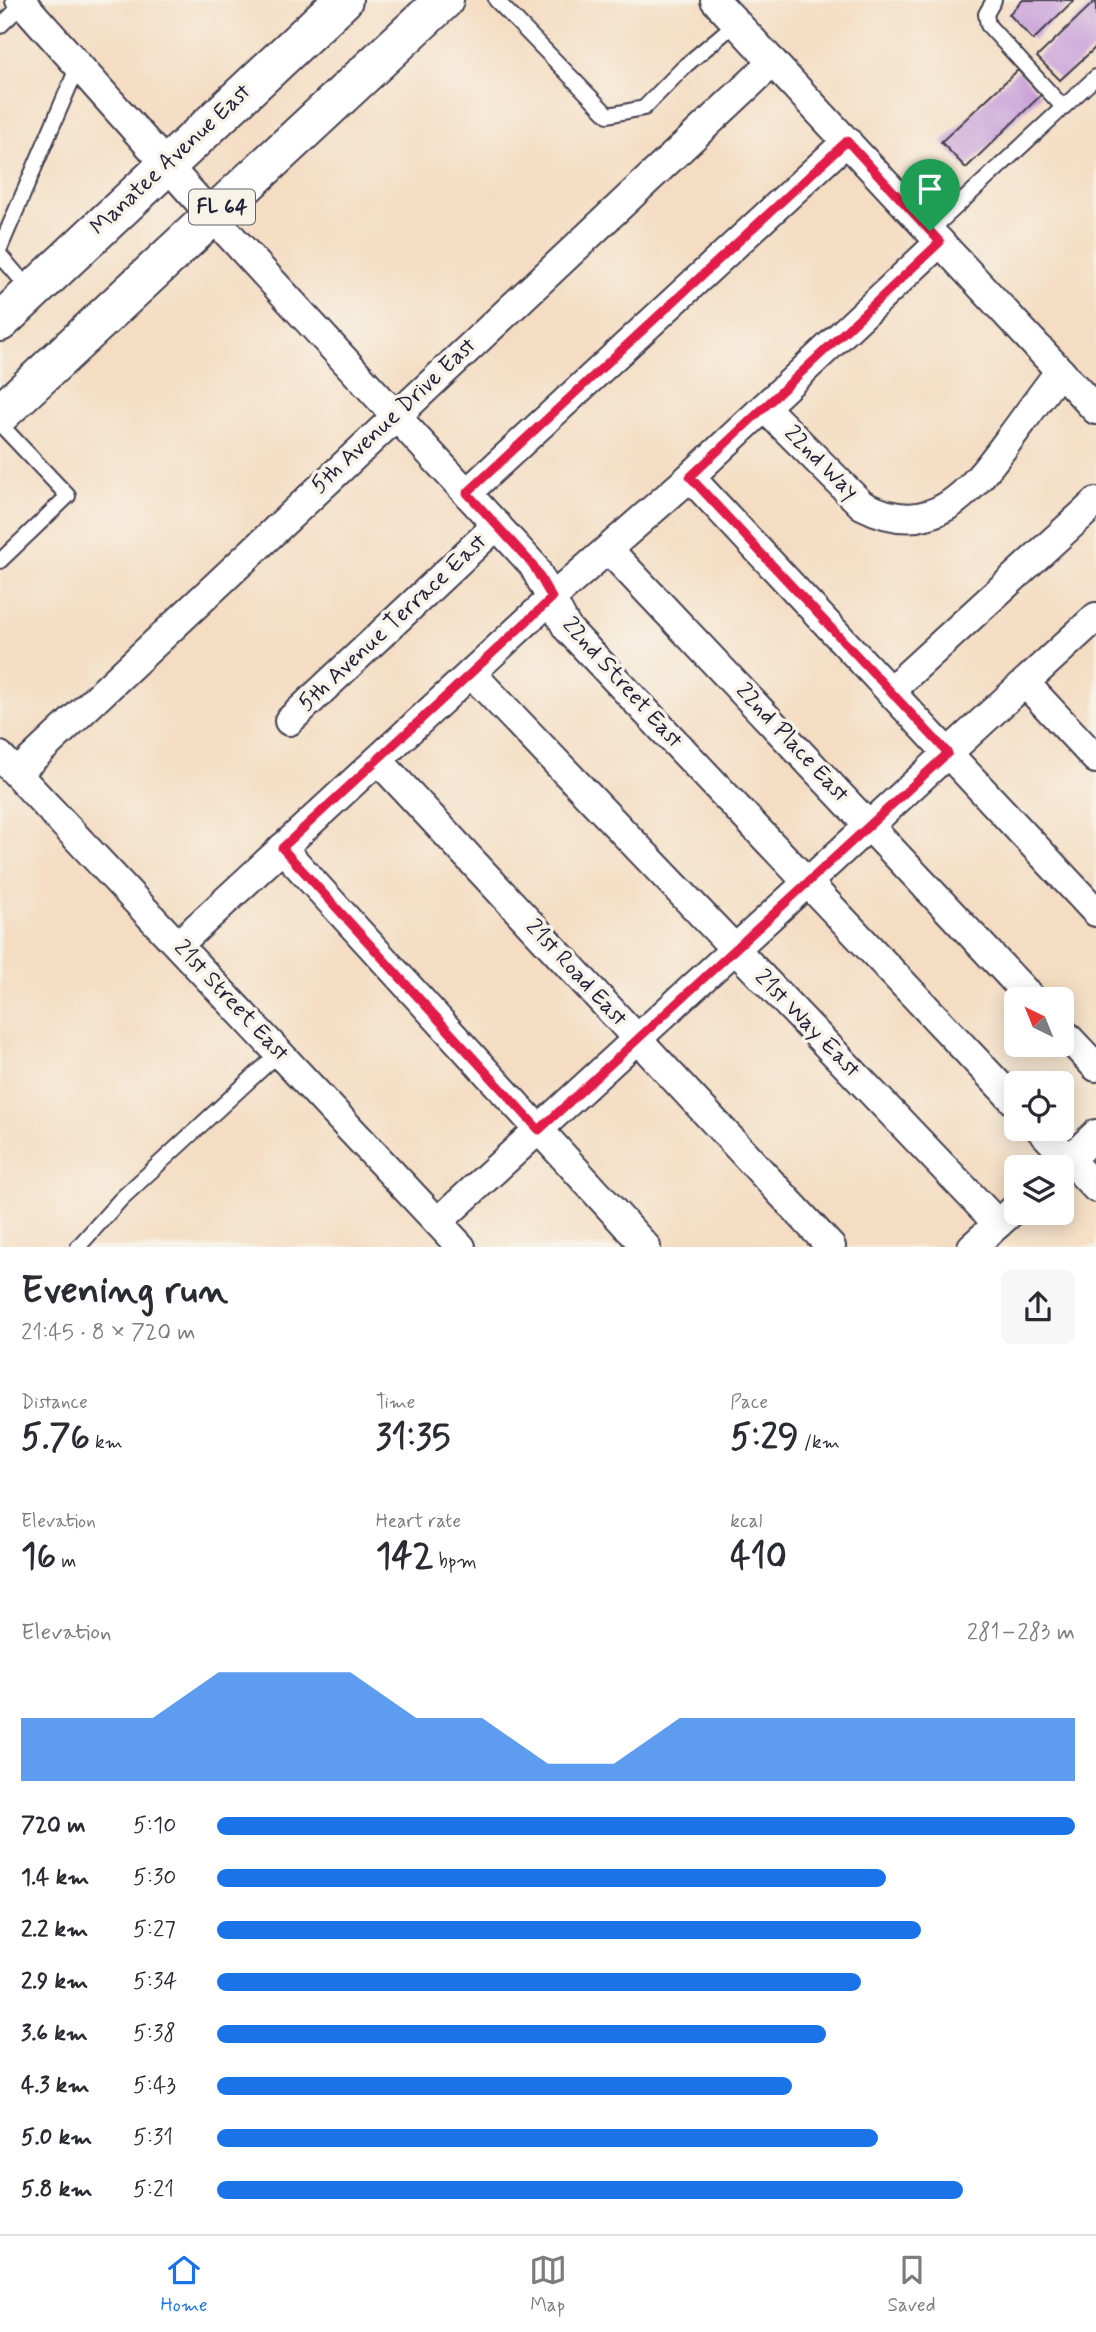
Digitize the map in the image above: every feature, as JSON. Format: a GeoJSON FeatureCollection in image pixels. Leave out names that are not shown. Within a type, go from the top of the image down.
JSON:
{"type":"FeatureCollection","features":[{"type":"Feature","properties":{"kind":"main road","name":"Manatee Avenue East"},"geometry":{"type":"LineString","coordinates":[[0,321],[343,0]]}},
{"type":"Feature","properties":{"kind":"main road","name":"FL 64"},"geometry":{"type":"LineString","coordinates":[[0,414],[444,0]]}},
{"type":"Feature","properties":{"kind":"street"},"geometry":{"type":"LineString","coordinates":[[715,0],[1096,410]]}},
{"type":"Feature","properties":{"kind":"street","name":"22nd Street East"},"geometry":{"type":"LineString","coordinates":[[21,2],[212,216],[533,565],[567,628],[1004,1090]]}},
{"type":"Feature","properties":{"kind":"street","name":"5th Avenue Drive East"},"geometry":{"type":"LineString","coordinates":[[8,764],[396,414],[773,62]]}},
{"type":"Feature","properties":{"kind":"street"},"geometry":{"type":"LineString","coordinates":[[467,493],[847,141]]}},
{"type":"Feature","properties":{"kind":"street"},"geometry":{"type":"LineString","coordinates":[[178,944],[552,598],[609,550],[765,408],[935,236]]}},
{"type":"Feature","properties":{"kind":"street","name":"22nd Way"},"geometry":{"type":"LineString","coordinates":[[765,408],[862,505],[881,514],[922,518],[959,499],[982,478],[1060,371]]}},
{"type":"Feature","properties":{"kind":"street"},"geometry":{"type":"LineString","coordinates":[[690,477],[1096,912]]}},
{"type":"Feature","properties":{"kind":"street"},"geometry":{"type":"LineString","coordinates":[[891,690],[1096,502]]}},
{"type":"Feature","properties":{"kind":"street","name":"5th Avenue Terrace East"},"geometry":{"type":"LineString","coordinates":[[289,721],[497,525]]}},
{"type":"Feature","properties":{"kind":"street","name":"22nd Place East"},"geometry":{"type":"LineString","coordinates":[[609,550],[1021,987]]}},
{"type":"Feature","properties":{"kind":"street"},"geometry":{"type":"LineString","coordinates":[[438,1222],[1096,618]]}},
{"type":"Feature","properties":{"kind":"street","name":"21st Way East"},"geometry":{"type":"LineString","coordinates":[[471,673],[734,948],[1004,1213]]}},
{"type":"Feature","properties":{"kind":"street"},"geometry":{"type":"LineString","coordinates":[[1025,683],[1096,759]]}},
{"type":"Feature","properties":{"kind":"street","name":"21st Road East"},"geometry":{"type":"LineString","coordinates":[[378,760],[831,1247]]}},
{"type":"Feature","properties":{"kind":"street","name":"21st Street East"},"geometry":{"type":"LineString","coordinates":[[8,764],[461,1247]]}},
{"type":"Feature","properties":{"kind":"street"},"geometry":{"type":"LineString","coordinates":[[282,848],[646,1247]]}},
{"type":"Feature","properties":{"kind":"street"},"geometry":{"type":"LineString","coordinates":[[1074,1044],[1096,1067]]}},
{"type":"Feature","properties":{"kind":"street"},"geometry":{"type":"LineString","coordinates":[[1074,1156],[1096,1135]]}},
{"type":"Feature","properties":{"kind":"street"},"geometry":{"type":"LineString","coordinates":[[1074,1171],[1096,1188]]}},
{"type":"Feature","properties":{"kind":"street"},"geometry":{"type":"LineString","coordinates":[[972,1247],[1004,1219]]}},
{"type":"Feature","properties":{"kind":"lane"},"geometry":{"type":"LineString","coordinates":[[496,0],[608,115],[644,108],[685,65],[736,23]]}},
{"type":"Feature","properties":{"kind":"lane"},"geometry":{"type":"LineString","coordinates":[[994,0],[986,14],[988,25],[1063,107]]}},
{"type":"Feature","properties":{"kind":"lane"},"geometry":{"type":"LineString","coordinates":[[0,26],[21,2]]}},
{"type":"Feature","properties":{"kind":"lane"},"geometry":{"type":"LineString","coordinates":[[0,248],[78,66]]}},
{"type":"Feature","properties":{"kind":"lane"},"geometry":{"type":"LineString","coordinates":[[935,236],[1096,77]]}},
{"type":"Feature","properties":{"kind":"lane"},"geometry":{"type":"LineString","coordinates":[[0,255],[32,292]]}},
{"type":"Feature","properties":{"kind":"lane"},"geometry":{"type":"LineString","coordinates":[[0,424],[68,496],[0,561]]}},
{"type":"Feature","properties":{"kind":"lane"},"geometry":{"type":"LineString","coordinates":[[78,1247],[121,1199],[279,1053]]}},
{"type":"Feature","properties":{"kind":"building"},"geometry":{"type":"Polygon","coordinates":[[[1023,0],[1074,0],[1033,40],[1009,14],[1023,0]]]}},
{"type":"Feature","properties":{"kind":"building"},"geometry":{"type":"Polygon","coordinates":[[[1096,0],[1096,47],[1060,80],[1037,57],[1096,0]]]}},
{"type":"Feature","properties":{"kind":"building"},"geometry":{"type":"Polygon","coordinates":[[[1018,70],[1041,95],[966,168],[941,142],[1018,70]]]}},
{"type":"Feature","properties":{"kind":"route"},"geometry":{"type":"LineString","coordinates":[[847,141],[930,231],[940,242],[690,477],[948,753],[539,1130],[282,848],[552,598],[533,565],[467,493],[847,141]]}}]}
